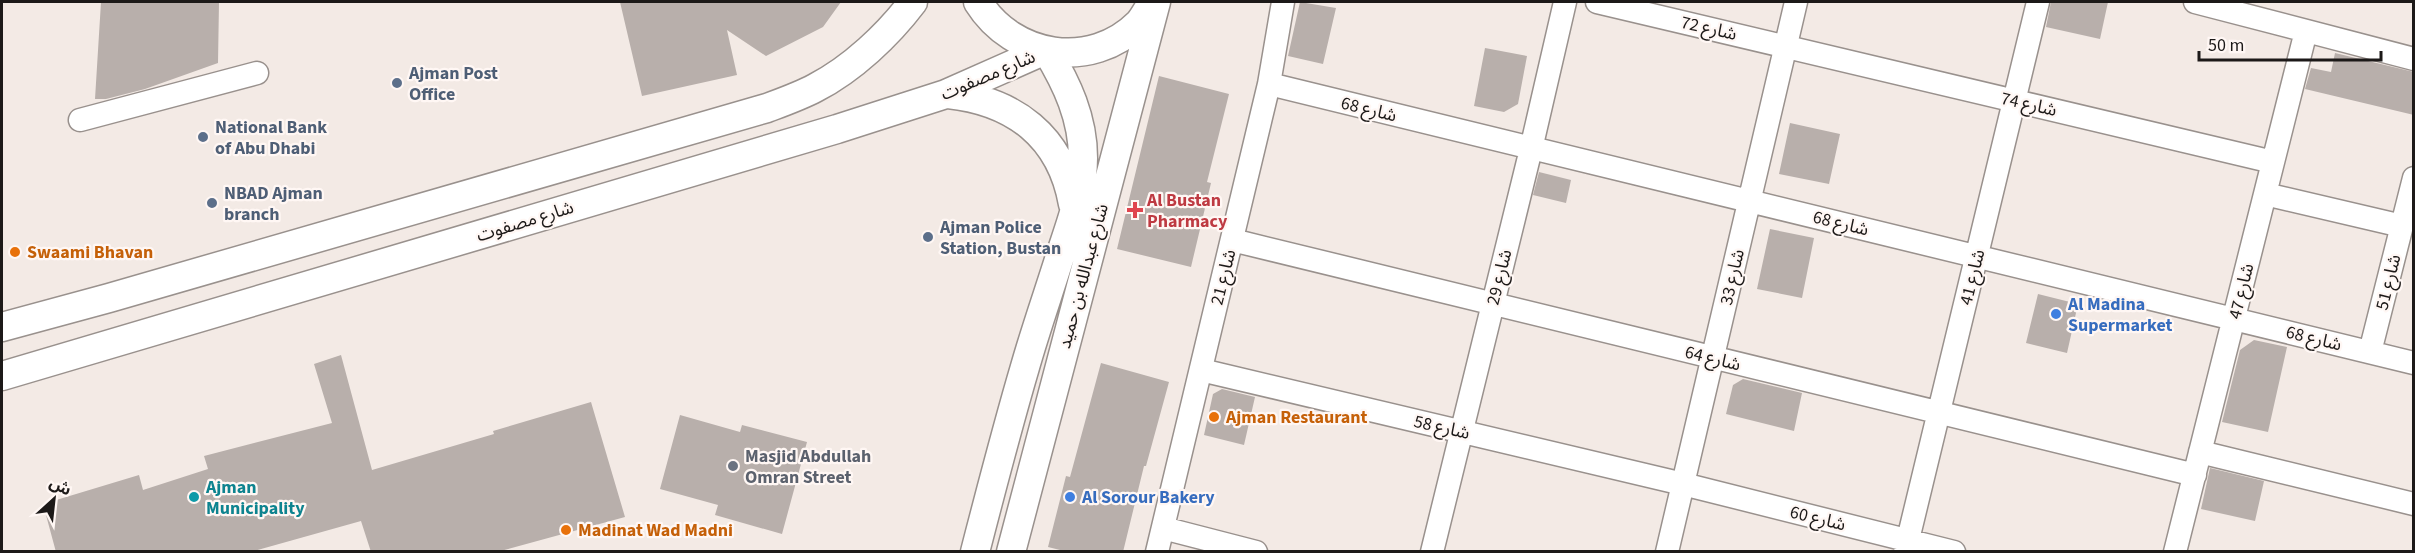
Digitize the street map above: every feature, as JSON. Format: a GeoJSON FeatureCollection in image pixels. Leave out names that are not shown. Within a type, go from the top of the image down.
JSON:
{"type":"FeatureCollection","features":[{"type":"Feature","properties":{"kind":"street"},"geometry":{"type":"LineString","coordinates":[[2,327],[767,108],[816,88],[841,71],[887,32],[913,2]]}},
{"type":"Feature","properties":{"kind":"street"},"geometry":{"type":"LineString","coordinates":[[978,2],[996,25],[1018,41],[1045,51],[1081,52],[1112,42],[1139,22],[1155,2]]}},
{"type":"Feature","properties":{"kind":"street","name":"شارع عبدالله بن حميد"},"geometry":{"type":"LineString","coordinates":[[1011,552],[1155,2]]}},
{"type":"Feature","properties":{"kind":"street","name":"شارع 21"},"geometry":{"type":"LineString","coordinates":[[1157,552],[1269,84],[1283,2]]}},
{"type":"Feature","properties":{"kind":"street","name":"شارع 29"},"geometry":{"type":"LineString","coordinates":[[1432,552],[1565,2]]}},
{"type":"Feature","properties":{"kind":"street","name":"شارع 72"},"geometry":{"type":"LineString","coordinates":[[1597,2],[1785,46]]}},
{"type":"Feature","properties":{"kind":"street","name":"شارع 33"},"geometry":{"type":"LineString","coordinates":[[1667,552],[1796,2]]}},
{"type":"Feature","properties":{"kind":"street","name":"شارع 41"},"geometry":{"type":"LineString","coordinates":[[1906,546],[2038,2]]}},
{"type":"Feature","properties":{"kind":"street"},"geometry":{"type":"LineString","coordinates":[[2195,2],[2414,59]]}},
{"type":"Feature","properties":{"kind":"street","name":"شارع 47"},"geometry":{"type":"LineString","coordinates":[[2175,552],[2306,31]]}},
{"type":"Feature","properties":{"kind":"street","name":"شارع 74"},"geometry":{"type":"LineString","coordinates":[[1785,46],[2273,162]]}},
{"type":"Feature","properties":{"kind":"street","name":"شارع مصفوت"},"geometry":{"type":"LineString","coordinates":[[2,376],[837,129],[945,94],[1045,51]]}},
{"type":"Feature","properties":{"kind":"street","name":"شارع عبدالله بن حميد"},"geometry":{"type":"LineString","coordinates":[[975,552],[1025,367],[1075,212],[1081,184],[1083,157],[1080,129],[1073,101],[1062,76],[1045,51]]}},
{"type":"Feature","properties":{"kind":"street"},"geometry":{"type":"LineString","coordinates":[[80,120],[257,73]]}},
{"type":"Feature","properties":{"kind":"street","name":"شارع 68"},"geometry":{"type":"LineString","coordinates":[[1269,84],[2414,363]]}},
{"type":"Feature","properties":{"kind":"street"},"geometry":{"type":"LineString","coordinates":[[945,94],[973,97],[999,105],[1023,119],[1036,131],[1059,160],[1070,185],[1075,212]]}},
{"type":"Feature","properties":{"kind":"street","name":"شارع 51"},"geometry":{"type":"LineString","coordinates":[[2370,352],[2414,178]]}},
{"type":"Feature","properties":{"kind":"street"},"geometry":{"type":"LineString","coordinates":[[2265,194],[2407,213]]}},
{"type":"Feature","properties":{"kind":"street","name":"شارع 64"},"geometry":{"type":"LineString","coordinates":[[1232,240],[2194,475]]}},
{"type":"Feature","properties":{"kind":"street"},"geometry":{"type":"LineString","coordinates":[[70,356],[61,349],[59,343],[62,332],[109,298]]}},
{"type":"Feature","properties":{"kind":"street","name":"شارع 58"},"geometry":{"type":"LineString","coordinates":[[1201,370],[1683,484]]}},
{"type":"Feature","properties":{"kind":"street"},"geometry":{"type":"LineString","coordinates":[[2200,452],[2414,504]]}},
{"type":"Feature","properties":{"kind":"street","name":"شارع 60"},"geometry":{"type":"LineString","coordinates":[[1683,484],[1906,546],[1954,552]]}},
{"type":"Feature","properties":{"kind":"street"},"geometry":{"type":"LineString","coordinates":[[1162,528],[1256,552]]}},
{"type":"Feature","properties":{"kind":"building"},"geometry":{"type":"Polygon","coordinates":[[[101,2],[219,2],[218,63],[145,89],[106,99],[95,99],[101,2]]]}},
{"type":"Feature","properties":{"kind":"building"},"geometry":{"type":"Polygon","coordinates":[[[620,2],[841,2],[823,27],[766,56],[727,30],[737,75],[642,96],[620,2]]]}},
{"type":"Feature","properties":{"kind":"building"},"geometry":{"type":"Polygon","coordinates":[[[1300,2],[1336,8],[1323,64],[1288,56],[1300,2]]]}},
{"type":"Feature","properties":{"kind":"building"},"geometry":{"type":"Polygon","coordinates":[[[2051,2],[2108,2],[2100,39],[2046,27],[2051,2]]]}},
{"type":"Feature","properties":{"kind":"building"},"geometry":{"type":"Polygon","coordinates":[[[1485,48],[1527,56],[1518,104],[1504,112],[1474,106],[1485,48]]]}},
{"type":"Feature","properties":{"kind":"building"},"geometry":{"type":"Polygon","coordinates":[[[2335,53],[2414,72],[2414,115],[2305,89],[2311,68],[2331,72],[2335,53]]]}},
{"type":"Feature","properties":{"kind":"building"},"geometry":{"type":"Polygon","coordinates":[[[1159,76],[1229,94],[1207,182],[1211,183],[1191,267],[1117,249],[1159,76]]]}},
{"type":"Feature","properties":{"kind":"building"},"geometry":{"type":"Polygon","coordinates":[[[1790,123],[1840,134],[1829,184],[1779,174],[1790,123]]]}},
{"type":"Feature","properties":{"kind":"building"},"geometry":{"type":"Polygon","coordinates":[[[1539,172],[1571,180],[1566,203],[1533,195],[1539,172]]]}},
{"type":"Feature","properties":{"kind":"building"},"geometry":{"type":"Polygon","coordinates":[[[1770,229],[1814,238],[1802,298],[1757,289],[1770,229]]]}},
{"type":"Feature","properties":{"kind":"building"},"geometry":{"type":"Polygon","coordinates":[[[2038,294],[2078,304],[2067,353],[2026,343],[2038,294]]]}},
{"type":"Feature","properties":{"kind":"building"},"geometry":{"type":"Polygon","coordinates":[[[2254,340],[2287,347],[2268,432],[2222,422],[2240,350],[2254,340]]]}},
{"type":"Feature","properties":{"kind":"building"},"geometry":{"type":"Polygon","coordinates":[[[341,355],[372,470],[591,402],[625,517],[497,552],[371,552],[361,521],[250,552],[56,552],[43,504],[139,475],[143,490],[208,469],[204,456],[332,423],[314,364],[341,355]]]}},
{"type":"Feature","properties":{"kind":"building"},"geometry":{"type":"Polygon","coordinates":[[[1101,363],[1169,382],[1146,466],[1144,466],[1123,552],[1068,552],[1048,547],[1066,476],[1070,477],[1101,363]]]}},
{"type":"Feature","properties":{"kind":"building"},"geometry":{"type":"Polygon","coordinates":[[[1743,379],[1802,393],[1794,431],[1726,414],[1733,385],[1743,379]]]}},
{"type":"Feature","properties":{"kind":"building"},"geometry":{"type":"Polygon","coordinates":[[[1222,389],[1255,397],[1244,445],[1204,435],[1213,394],[1222,389]]]}},
{"type":"Feature","properties":{"kind":"building","name":"Masjid Abdullah Omran Street"},"geometry":{"type":"Polygon","coordinates":[[[680,415],[740,432],[742,425],[807,442],[782,534],[715,515],[718,505],[660,489],[680,415]]]}},
{"type":"Feature","properties":{"kind":"building"},"geometry":{"type":"Polygon","coordinates":[[[2210,468],[2264,481],[2255,521],[2201,509],[2210,468]]]}},
{"type":"Feature","properties":{"kind":"place","name":"Ajman Post Office"},"geometry":{"type":"Point","coordinates":[397,83]}},
{"type":"Feature","properties":{"kind":"place","name":"National Bank of Abu Dhabi"},"geometry":{"type":"Point","coordinates":[203,137]}},
{"type":"Feature","properties":{"kind":"place","name":"NBAD Ajman branch"},"geometry":{"type":"Point","coordinates":[212,203]}},
{"type":"Feature","properties":{"kind":"place","name":"Al Bustan Pharmacy"},"geometry":{"type":"Point","coordinates":[1135,210]}},
{"type":"Feature","properties":{"kind":"place","name":"Ajman Police Station, Bustan"},"geometry":{"type":"Point","coordinates":[928,237]}},
{"type":"Feature","properties":{"kind":"place","name":"Swaami Bhavan"},"geometry":{"type":"Point","coordinates":[15,252]}},
{"type":"Feature","properties":{"kind":"place","name":"Al Madina Supermarket"},"geometry":{"type":"Point","coordinates":[2056,314]}},
{"type":"Feature","properties":{"kind":"place","name":"Ajman Restaurant"},"geometry":{"type":"Point","coordinates":[1214,417]}},
{"type":"Feature","properties":{"kind":"place","name":"Masjid Abdullah Omran Street"},"geometry":{"type":"Point","coordinates":[733,466]}},
{"type":"Feature","properties":{"kind":"place","name":"Ajman Municipality"},"geometry":{"type":"Point","coordinates":[194,497]}},
{"type":"Feature","properties":{"kind":"place","name":"Al Sorour Bakery"},"geometry":{"type":"Point","coordinates":[1070,497]}},
{"type":"Feature","properties":{"kind":"place","name":"Madinat Wad Madni"},"geometry":{"type":"Point","coordinates":[566,530]}}]}
